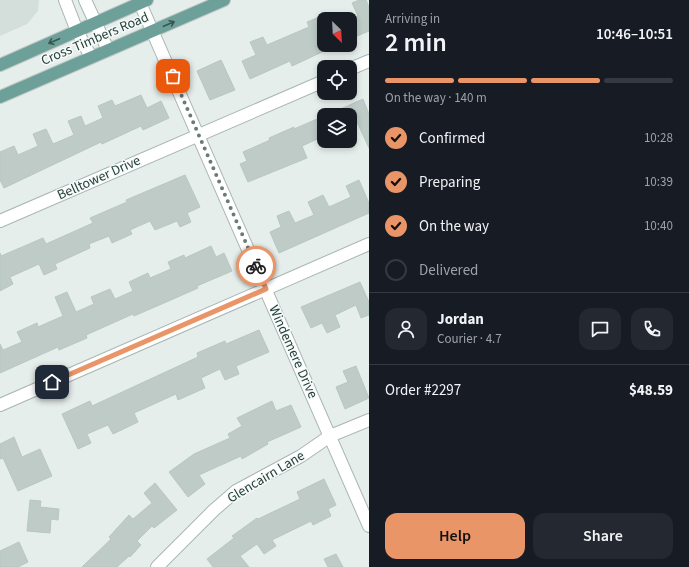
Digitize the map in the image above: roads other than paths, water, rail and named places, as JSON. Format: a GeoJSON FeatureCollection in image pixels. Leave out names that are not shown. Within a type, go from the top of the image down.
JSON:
{"type":"FeatureCollection","features":[{"type":"Feature","properties":{"kind":"main road","name":"Cross Timbers Road"},"geometry":{"type":"LineString","coordinates":[[0,97],[224,0]]}},
{"type":"Feature","properties":{"kind":"main road","name":"Cross Timbers Road"},"geometry":{"type":"LineString","coordinates":[[0,65],[96,24],[144,1]]}},
{"type":"Feature","properties":{"kind":"street"},"geometry":{"type":"LineString","coordinates":[[65,0],[90,57]]}},
{"type":"Feature","properties":{"kind":"street"},"geometry":{"type":"LineString","coordinates":[[85,0],[108,50]]}},
{"type":"Feature","properties":{"kind":"street","name":"Windemere Drive"},"geometry":{"type":"LineString","coordinates":[[144,1],[153,31],[369,526]]}},
{"type":"Feature","properties":{"kind":"street"},"geometry":{"type":"LineString","coordinates":[[357,66],[369,61]]}},
{"type":"Feature","properties":{"kind":"street","name":"Belltower Drive"},"geometry":{"type":"LineString","coordinates":[[0,222],[317,84]]}},
{"type":"Feature","properties":{"kind":"street"},"geometry":{"type":"LineString","coordinates":[[0,405],[369,244]]}},
{"type":"Feature","properties":{"kind":"street","name":"Glencairn Lane"},"geometry":{"type":"LineString","coordinates":[[157,567],[214,510],[236,491],[301,456],[330,436],[369,420]]}}]}
